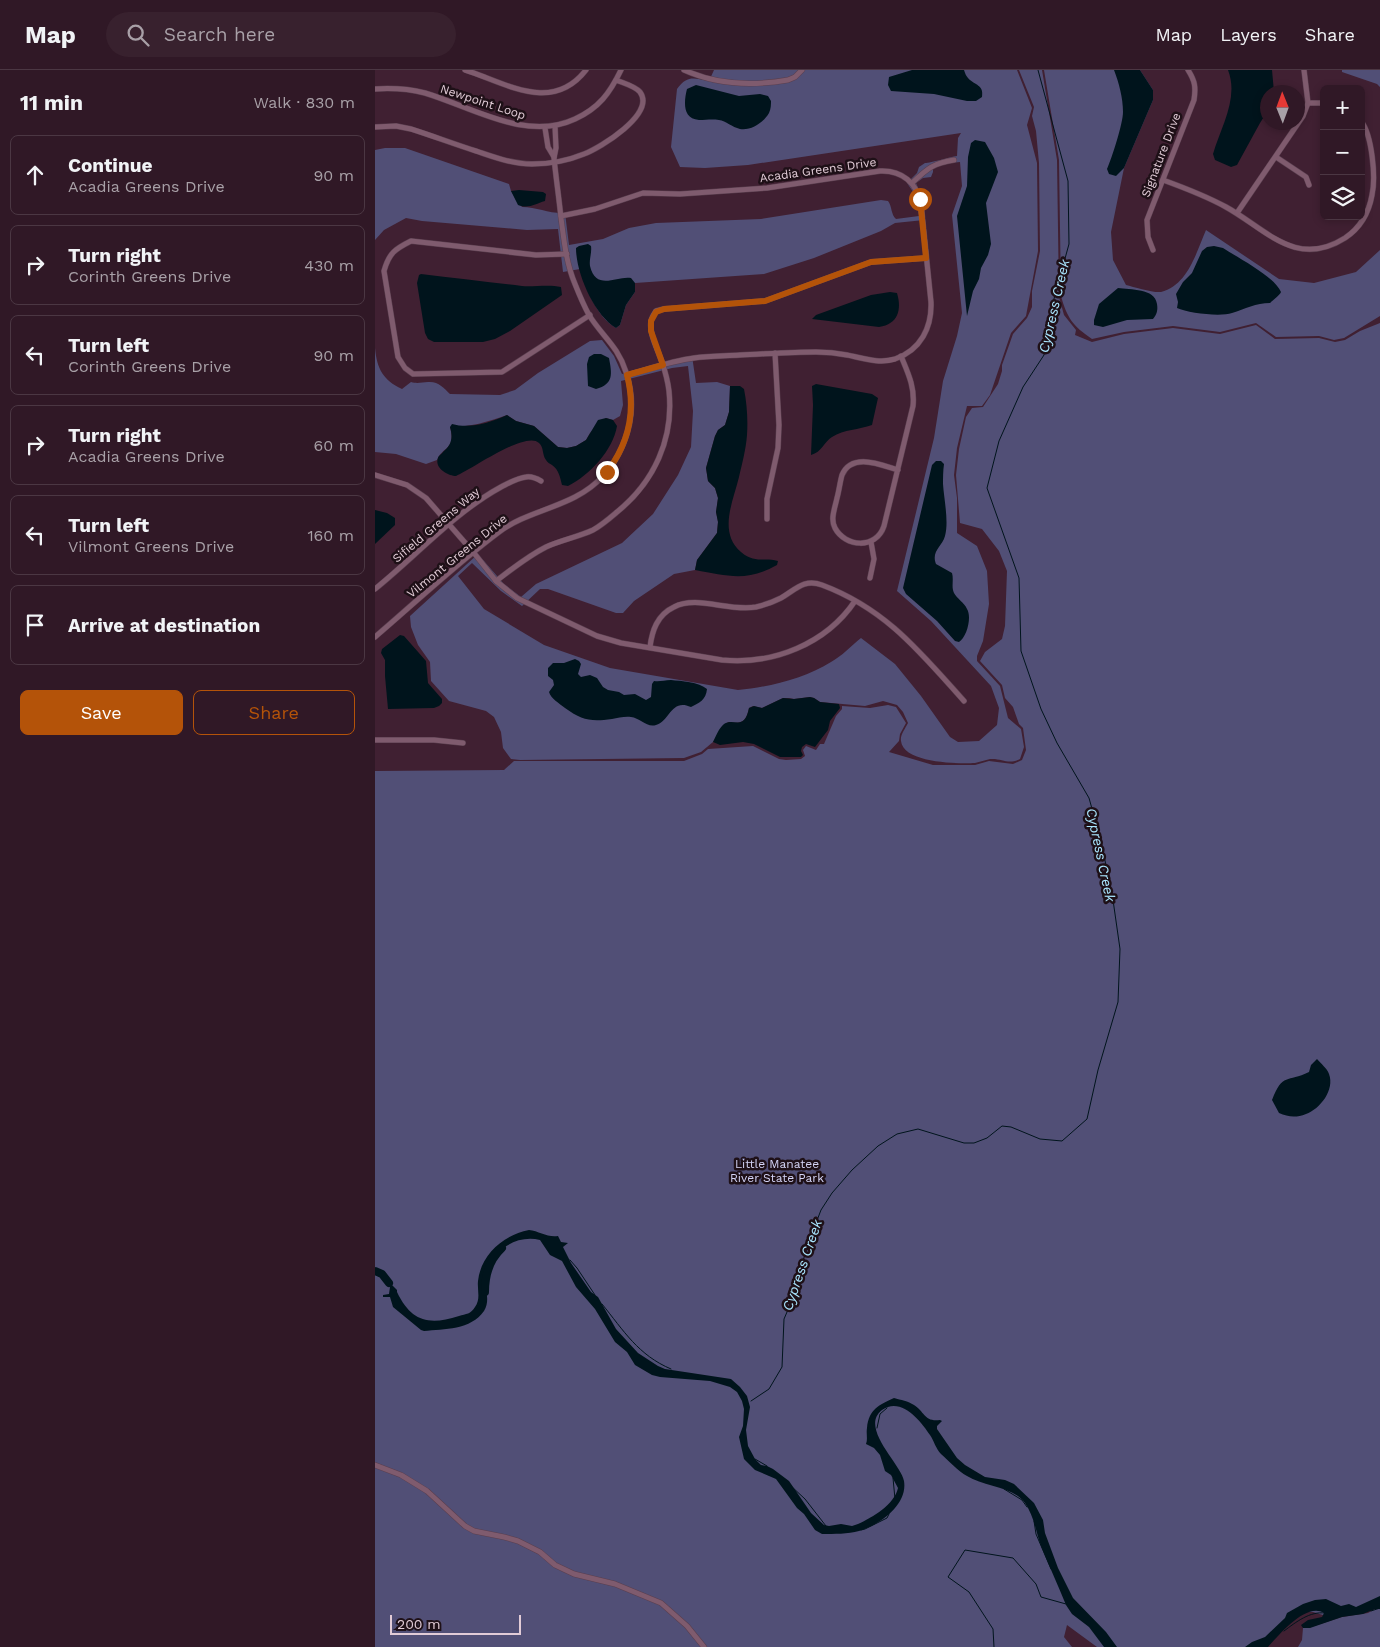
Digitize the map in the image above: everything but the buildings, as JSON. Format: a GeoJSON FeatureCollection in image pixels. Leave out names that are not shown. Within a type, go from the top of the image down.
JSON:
{"type":"FeatureCollection","features":[{"type":"Feature","properties":{"kind":"street"},"geometry":{"type":"LineString","coordinates":[[465,70],[473,71],[525,91],[543,94],[556,92],[569,86],[586,70]]}},
{"type":"Feature","properties":{"kind":"street","name":"Newpoint Loop"},"geometry":{"type":"LineString","coordinates":[[375,90],[402,90],[424,93],[512,124],[545,128],[566,124],[582,116],[597,105],[609,94],[621,70]]}},
{"type":"Feature","properties":{"kind":"street"},"geometry":{"type":"LineString","coordinates":[[684,70],[705,78],[738,83],[788,80],[795,77],[802,70]]}},
{"type":"Feature","properties":{"kind":"street","name":"Signature Drive"},"geometry":{"type":"LineString","coordinates":[[1153,250],[1148,238],[1147,220],[1194,100],[1195,81],[1188,70]]}},
{"type":"Feature","properties":{"kind":"street"},"geometry":{"type":"LineString","coordinates":[[1237,213],[1303,116],[1308,102],[1304,70]]}},
{"type":"Feature","properties":{"kind":"street"},"geometry":{"type":"LineString","coordinates":[[375,127],[390,126],[411,129],[513,162],[532,164],[577,157],[602,145],[623,130],[639,112],[643,103],[640,92],[616,80]]}},
{"type":"Feature","properties":{"kind":"street"},"geometry":{"type":"LineString","coordinates":[[1308,102],[1320,103]]}},
{"type":"Feature","properties":{"kind":"street"},"geometry":{"type":"LineString","coordinates":[[1163,180],[1205,195],[1237,213],[1276,241],[1299,249],[1326,247],[1353,233],[1369,208],[1373,192],[1373,179],[1370,139],[1365,125]]}},
{"type":"Feature","properties":{"kind":"street"},"geometry":{"type":"LineString","coordinates":[[554,160],[556,148],[555,126]]}},
{"type":"Feature","properties":{"kind":"street"},"geometry":{"type":"LineString","coordinates":[[545,128],[548,147],[554,160]]}},
{"type":"Feature","properties":{"kind":"street"},"geometry":{"type":"LineString","coordinates":[[1276,156],[1306,177],[1309,185]]}},
{"type":"Feature","properties":{"kind":"street","name":"Vilmont Greens Drive"},"geometry":{"type":"LineString","coordinates":[[375,637],[474,553],[513,523],[577,496],[592,486],[603,476],[619,453],[629,428],[632,406],[627,375],[618,352],[590,315],[569,270],[554,160]]}},
{"type":"Feature","properties":{"kind":"street"},"geometry":{"type":"LineString","coordinates":[[627,375],[696,358],[775,353],[833,353],[879,361],[893,359],[911,350],[920,342],[927,331],[930,321],[931,302],[920,199],[912,182],[931,166],[954,160]]}},
{"type":"Feature","properties":{"kind":"street","name":"Acadia Greens Drive"},"geometry":{"type":"LineString","coordinates":[[561,216],[595,209],[643,193],[680,194],[767,188],[885,170],[899,174],[912,182]]}},
{"type":"Feature","properties":{"kind":"street"},"geometry":{"type":"LineString","coordinates":[[567,254],[536,255],[411,241],[396,248],[387,261],[384,270],[398,357],[405,368],[413,374],[502,372],[590,315]]}},
{"type":"Feature","properties":{"kind":"street"},"geometry":{"type":"LineString","coordinates":[[496,581],[514,567],[546,548],[593,530],[629,502],[657,464],[665,444],[669,423],[669,391],[663,365],[651,331],[651,321],[656,312],[664,309],[765,301],[871,262],[926,258]]}},
{"type":"Feature","properties":{"kind":"street"},"geometry":{"type":"LineString","coordinates":[[767,519],[767,499],[778,448],[779,425],[775,353]]}},
{"type":"Feature","properties":{"kind":"street"},"geometry":{"type":"LineString","coordinates":[[898,470],[861,462],[851,465],[843,475],[833,518],[835,528],[841,535],[855,542],[871,542],[879,536],[883,529],[898,470],[913,406],[914,395],[910,378],[901,356]]}},
{"type":"Feature","properties":{"kind":"street"},"geometry":{"type":"LineString","coordinates":[[375,475],[407,485],[426,498],[450,524],[496,581],[517,598],[597,636],[621,643],[728,660],[752,660],[771,657],[798,648],[819,636],[836,623],[855,601]]}},
{"type":"Feature","properties":{"kind":"street","name":"Sifield Greens Way"},"geometry":{"type":"LineString","coordinates":[[375,589],[450,524],[481,500],[512,482],[527,477],[541,480]]}},
{"type":"Feature","properties":{"kind":"street"},"geometry":{"type":"LineString","coordinates":[[869,578],[874,559],[871,542]]}},
{"type":"Feature","properties":{"kind":"street"},"geometry":{"type":"LineString","coordinates":[[650,648],[653,632],[659,620],[669,610],[681,604],[692,602],[731,608],[755,607],[772,602],[802,584],[811,582],[823,585],[855,601],[889,623],[906,637],[964,701]]}},
{"type":"Feature","properties":{"kind":"street"},"geometry":{"type":"LineString","coordinates":[[375,740],[434,740],[463,743]]}},
{"type":"Feature","properties":{"kind":"street"},"geometry":{"type":"LineString","coordinates":[[375,1465],[401,1475],[427,1491],[465,1526],[474,1531],[504,1536],[518,1541],[540,1552],[555,1565],[574,1574],[615,1584],[661,1603],[687,1626],[704,1647]]}},
{"type":"Feature","properties":{"kind":"green space"},"geometry":{"type":"Polygon","coordinates":[[[714,70],[1017,70],[1032,108],[1027,125],[1037,163],[1038,251],[1026,316],[1011,333],[990,395],[982,406],[967,406],[957,448],[954,475],[957,498],[957,533],[977,546],[987,571],[989,604],[983,641],[977,661],[1000,686],[1008,718],[1021,729],[1024,747],[1020,759],[1016,761],[990,759],[967,763],[932,761],[921,758],[911,754],[904,748],[901,739],[908,723],[897,705],[883,701],[865,706],[820,702],[810,697],[783,698],[762,708],[753,706],[749,708],[743,721],[737,723],[728,722],[713,742],[701,752],[684,758],[511,759],[503,748],[501,732],[494,717],[486,711],[449,701],[431,681],[430,662],[418,645],[411,627],[410,616],[478,554],[503,583],[521,597],[536,584],[622,543],[653,514],[678,475],[691,447],[693,411],[688,366],[672,368],[621,381],[623,405],[620,416],[613,420],[606,418],[590,433],[586,440],[576,446],[558,447],[534,426],[516,421],[507,415],[479,424],[450,427],[450,444],[437,460],[426,464],[396,454],[375,452],[375,348],[377,362],[382,373],[395,386],[402,389],[411,382],[432,382],[441,385],[450,394],[500,395],[515,390],[538,373],[590,341],[602,340],[614,356],[622,374],[692,356],[696,383],[717,382],[730,386],[729,412],[725,425],[718,430],[715,436],[706,468],[708,481],[715,488],[718,498],[716,512],[718,522],[717,533],[697,560],[695,570],[674,574],[634,601],[623,613],[616,613],[548,589],[540,589],[522,606],[501,591],[472,563],[458,576],[484,609],[544,645],[610,668],[738,690],[762,687],[798,678],[835,660],[861,638],[895,664],[921,696],[950,737],[958,742],[979,741],[997,725],[999,708],[991,686],[931,621],[897,591],[934,438],[943,381],[962,313],[952,215],[962,186],[960,162],[933,167],[931,177],[923,178],[916,183],[922,197],[924,220],[895,223],[881,231],[814,258],[764,274],[635,283],[635,292],[626,305],[620,325],[616,328],[598,310],[589,294],[580,269],[563,272],[558,229],[527,230],[406,218],[384,230],[375,240],[375,150],[385,148],[405,148],[509,184],[511,191],[522,207],[565,213],[569,245],[603,239],[629,228],[656,223],[761,219],[881,200],[888,201],[896,219],[919,216],[916,196],[907,183],[917,173],[919,167],[925,163],[957,156],[958,138],[961,133],[748,165],[705,168],[680,167],[671,147],[677,89],[684,81],[691,79],[709,81],[714,70]]]}},
{"type":"Feature","properties":{"kind":"green space","name":"Little Manatee River State Park"},"geometry":{"type":"Polygon","coordinates":[[[1019,70],[1042,70],[1057,160],[1059,297],[1064,315],[1076,330],[1075,335],[1092,342],[1124,334],[1173,328],[1220,334],[1256,325],[1275,339],[1319,338],[1335,342],[1345,340],[1360,331],[1380,323],[1380,1600],[1333,1618],[1313,1612],[1294,1611],[1283,1626],[1254,1647],[1097,1647],[1067,1625],[1064,1637],[1072,1647],[375,1647],[375,771],[504,770],[514,761],[684,761],[702,754],[708,749],[753,746],[779,759],[801,759],[805,756],[803,750],[806,746],[816,750],[820,744],[824,744],[842,706],[870,708],[888,705],[896,707],[906,723],[900,734],[899,741],[889,752],[933,765],[975,765],[989,761],[1013,764],[1022,760],[1026,750],[1023,728],[1019,724],[1013,707],[1005,698],[1002,685],[980,661],[985,652],[1002,639],[1005,626],[1007,571],[999,551],[982,529],[960,523],[956,475],[966,417],[972,408],[983,407],[998,384],[1002,365],[1013,334],[1027,318],[1032,307],[1032,291],[1040,251],[1039,163],[1036,131],[1032,116],[1034,107],[1019,70]]]}},
{"type":"Feature","properties":{"kind":"green space"},"geometry":{"type":"Polygon","coordinates":[[[1044,70],[1140,70],[1153,90],[1153,100],[1124,168],[1111,232],[1113,260],[1126,285],[1161,292],[1178,283],[1190,267],[1206,230],[1279,279],[1314,283],[1356,272],[1380,250],[1380,316],[1344,338],[1334,340],[1319,336],[1276,337],[1256,323],[1220,332],[1173,326],[1124,332],[1092,339],[1085,334],[1072,321],[1061,296],[1059,160],[1044,70]]]}},
{"type":"Feature","properties":{"kind":"green space"},"geometry":{"type":"Polygon","coordinates":[[[1342,70],[1380,70],[1380,87],[1377,84],[1342,72],[1342,70]]]}},
{"type":"Feature","properties":{"kind":"green space"},"geometry":{"type":"Polygon","coordinates":[[[1375,1609],[1380,1609],[1380,1647],[1298,1647],[1302,1640],[1303,1628],[1342,1617],[1368,1613],[1375,1609]]]}},
{"type":"Feature","properties":{"kind":"water"},"geometry":{"type":"Polygon","coordinates":[[[912,70],[964,70],[968,78],[982,90],[982,97],[976,101],[967,101],[934,94],[891,91],[888,85],[889,77],[912,70]]]}},
{"type":"Feature","properties":{"kind":"water"},"geometry":{"type":"Polygon","coordinates":[[[1114,70],[1140,70],[1153,90],[1153,100],[1124,168],[1116,176],[1109,174],[1107,169],[1117,140],[1123,112],[1118,80],[1114,70]]]}},
{"type":"Feature","properties":{"kind":"water"},"geometry":{"type":"Polygon","coordinates":[[[1228,70],[1272,70],[1273,85],[1260,85],[1260,123],[1237,165],[1231,167],[1215,160],[1213,154],[1228,112],[1231,81],[1228,70]]]}},
{"type":"Feature","properties":{"kind":"water"},"geometry":{"type":"Polygon","coordinates":[[[696,85],[739,96],[760,94],[768,96],[771,101],[770,111],[761,123],[748,129],[740,129],[719,120],[693,119],[685,109],[685,99],[687,89],[696,85]]]}},
{"type":"Feature","properties":{"kind":"water"},"geometry":{"type":"Polygon","coordinates":[[[975,140],[985,142],[994,158],[998,172],[986,203],[991,244],[973,291],[967,316],[957,216],[967,186],[968,157],[971,143],[975,140]]]}},
{"type":"Feature","properties":{"kind":"water"},"geometry":{"type":"Polygon","coordinates":[[[511,191],[543,192],[546,194],[545,201],[529,206],[518,205],[511,191]]]}},
{"type":"Feature","properties":{"kind":"water"},"geometry":{"type":"Polygon","coordinates":[[[588,244],[591,246],[590,266],[597,278],[608,281],[631,278],[635,283],[635,292],[626,305],[620,325],[616,328],[600,314],[588,292],[579,269],[576,248],[588,244]]]}},
{"type":"Feature","properties":{"kind":"water"},"geometry":{"type":"Polygon","coordinates":[[[1207,247],[1223,248],[1264,274],[1281,292],[1270,303],[1255,305],[1227,314],[1204,314],[1177,308],[1176,294],[1183,282],[1192,273],[1202,251],[1207,247]]]}},
{"type":"Feature","properties":{"kind":"water"},"geometry":{"type":"Polygon","coordinates":[[[421,274],[522,286],[556,286],[561,287],[562,295],[510,331],[495,339],[483,342],[434,342],[428,339],[425,333],[417,283],[421,274]]]}},
{"type":"Feature","properties":{"kind":"water"},"geometry":{"type":"Polygon","coordinates":[[[1118,288],[1147,292],[1152,295],[1157,306],[1153,319],[1127,320],[1103,327],[1094,325],[1099,304],[1118,288]]]}},
{"type":"Feature","properties":{"kind":"water"},"geometry":{"type":"Polygon","coordinates":[[[890,292],[897,293],[899,305],[897,315],[891,323],[879,327],[812,319],[816,315],[871,295],[890,292]]]}},
{"type":"Feature","properties":{"kind":"water"},"geometry":{"type":"Polygon","coordinates":[[[594,354],[601,354],[609,358],[611,369],[609,381],[596,389],[588,386],[587,364],[589,357],[594,354]]]}},
{"type":"Feature","properties":{"kind":"water"},"geometry":{"type":"Polygon","coordinates":[[[816,384],[872,394],[878,398],[872,425],[837,434],[829,439],[818,452],[811,455],[812,386],[816,384]]]}},
{"type":"Feature","properties":{"kind":"water"},"geometry":{"type":"Polygon","coordinates":[[[730,386],[740,386],[744,389],[747,406],[747,435],[745,451],[729,516],[730,535],[734,544],[746,556],[755,559],[778,561],[777,565],[747,576],[728,576],[695,570],[697,560],[717,533],[718,522],[716,512],[718,498],[715,488],[708,481],[706,468],[715,436],[718,430],[725,425],[729,412],[730,386]]]}},
{"type":"Feature","properties":{"kind":"water"},"geometry":{"type":"Polygon","coordinates":[[[507,415],[516,421],[534,426],[558,447],[567,448],[576,446],[586,440],[598,420],[606,418],[613,420],[617,426],[615,435],[606,453],[592,469],[568,486],[562,485],[558,471],[546,461],[541,445],[532,440],[498,452],[456,476],[449,475],[440,468],[437,462],[438,457],[450,444],[450,427],[452,424],[466,426],[480,424],[507,415]]]}},
{"type":"Feature","properties":{"kind":"water"},"geometry":{"type":"Polygon","coordinates":[[[936,461],[941,461],[944,464],[943,484],[947,524],[944,540],[936,552],[935,560],[936,564],[952,573],[954,593],[967,609],[969,622],[964,636],[959,642],[955,641],[937,621],[906,594],[903,588],[932,465],[936,461]]]}},
{"type":"Feature","properties":{"kind":"water"},"geometry":{"type":"Polygon","coordinates":[[[375,510],[387,513],[395,518],[395,525],[375,544],[375,510]]]}},
{"type":"Feature","properties":{"kind":"water"},"geometry":{"type":"Polygon","coordinates":[[[400,635],[404,636],[426,661],[428,683],[442,699],[442,703],[439,706],[434,708],[388,709],[385,660],[381,653],[382,649],[400,635]]]}},
{"type":"Feature","properties":{"kind":"water"},"geometry":{"type":"Polygon","coordinates":[[[575,659],[581,664],[578,674],[581,677],[590,675],[597,678],[603,687],[608,690],[624,695],[635,694],[646,700],[651,697],[654,681],[690,682],[707,689],[702,701],[691,707],[679,705],[661,723],[653,726],[629,717],[604,720],[587,719],[565,708],[553,699],[549,692],[554,685],[553,680],[548,676],[548,668],[553,663],[564,663],[575,659]]]}},
{"type":"Feature","properties":{"kind":"water"},"geometry":{"type":"Polygon","coordinates":[[[810,697],[820,702],[839,704],[840,708],[830,721],[828,730],[815,747],[806,744],[802,747],[803,755],[801,757],[780,757],[754,744],[743,742],[720,745],[713,742],[724,724],[728,722],[742,722],[749,708],[754,706],[762,708],[783,698],[810,697]]]}},
{"type":"Feature","properties":{"kind":"water"},"geometry":{"type":"Polygon","coordinates":[[[1317,1059],[1329,1074],[1330,1086],[1325,1098],[1311,1112],[1299,1116],[1279,1113],[1272,1100],[1279,1085],[1286,1080],[1309,1072],[1311,1065],[1317,1059]]]}},
{"type":"Feature","properties":{"kind":"water"},"geometry":{"type":"Polygon","coordinates":[[[529,1230],[558,1236],[561,1242],[568,1243],[563,1247],[571,1263],[591,1292],[598,1297],[616,1329],[638,1353],[665,1369],[731,1379],[740,1387],[747,1396],[750,1407],[746,1430],[748,1446],[755,1459],[761,1465],[773,1469],[789,1481],[811,1513],[824,1525],[841,1524],[852,1526],[858,1524],[882,1510],[896,1494],[898,1488],[891,1475],[885,1471],[880,1455],[874,1448],[866,1444],[868,1422],[876,1408],[894,1398],[912,1404],[928,1418],[942,1421],[937,1426],[937,1429],[957,1458],[985,1477],[1005,1480],[1014,1484],[1034,1503],[1043,1520],[1045,1533],[1058,1568],[1073,1598],[1106,1632],[1117,1647],[1104,1647],[1089,1627],[1072,1614],[1066,1605],[1041,1546],[1031,1513],[1020,1497],[1006,1490],[974,1480],[960,1471],[939,1452],[930,1435],[916,1417],[903,1408],[889,1406],[882,1410],[876,1418],[875,1426],[883,1446],[904,1481],[904,1490],[897,1506],[883,1519],[859,1531],[822,1534],[815,1530],[776,1479],[755,1470],[744,1459],[739,1437],[743,1426],[744,1409],[737,1392],[730,1387],[710,1381],[652,1375],[635,1365],[627,1352],[615,1342],[595,1309],[576,1287],[562,1261],[550,1255],[540,1240],[531,1239],[513,1242],[498,1253],[488,1268],[486,1277],[486,1307],[479,1317],[465,1325],[448,1329],[421,1330],[393,1307],[390,1297],[383,1297],[383,1295],[389,1294],[390,1287],[384,1279],[375,1275],[375,1268],[397,1290],[402,1302],[408,1309],[422,1319],[438,1321],[468,1313],[477,1304],[480,1271],[489,1254],[495,1247],[511,1236],[529,1230]]]}},
{"type":"Feature","properties":{"kind":"water"},"geometry":{"type":"Polygon","coordinates":[[[1380,1596],[1380,1609],[1342,1617],[1310,1628],[1303,1628],[1301,1625],[1308,1620],[1322,1617],[1324,1613],[1317,1611],[1309,1612],[1293,1621],[1268,1647],[1245,1647],[1265,1637],[1285,1618],[1287,1613],[1303,1604],[1326,1599],[1341,1606],[1349,1604],[1356,1607],[1380,1596]]]}},
{"type":"Feature","properties":{"kind":"waterway","name":"Cypress Creek"},"geometry":{"type":"LineString","coordinates":[[751,1401],[769,1389],[782,1367],[784,1319],[811,1236],[821,1210],[832,1193],[852,1170],[878,1146],[897,1134],[918,1129],[964,1143],[974,1143],[987,1138],[1002,1126],[1011,1127],[1040,1139],[1062,1141],[1087,1119],[1098,1070],[1118,1002],[1120,949],[1113,900],[1101,841],[1089,798],[1057,743],[1041,709],[1021,651],[1019,578],[987,488],[999,441],[1023,387],[1044,355],[1052,306],[1069,244],[1068,181],[1038,70]]}},
{"type":"Feature","properties":{"kind":"waterway"},"geometry":{"type":"LineString","coordinates":[[485,1292],[489,1268],[502,1248]]}},
{"type":"Feature","properties":{"kind":"waterway"},"geometry":{"type":"LineString","coordinates":[[570,1260],[595,1295]]}},
{"type":"Feature","properties":{"kind":"waterway"},"geometry":{"type":"LineString","coordinates":[[375,1271],[382,1274],[389,1283]]}},
{"type":"Feature","properties":{"kind":"waterway"},"geometry":{"type":"LineString","coordinates":[[602,1304],[640,1349],[649,1357],[671,1369]]}},
{"type":"Feature","properties":{"kind":"waterway"},"geometry":{"type":"LineString","coordinates":[[877,1428],[880,1414],[887,1408]]}},
{"type":"Feature","properties":{"kind":"waterway"},"geometry":{"type":"LineString","coordinates":[[755,1459],[767,1466]]}},
{"type":"Feature","properties":{"kind":"waterway"},"geometry":{"type":"LineString","coordinates":[[893,1478],[895,1499]]}},
{"type":"Feature","properties":{"kind":"waterway"},"geometry":{"type":"LineString","coordinates":[[791,1486],[805,1499],[826,1526]]}},
{"type":"Feature","properties":{"kind":"waterway"},"geometry":{"type":"LineString","coordinates":[[1004,1489],[1022,1500],[1027,1507]]}},
{"type":"Feature","properties":{"kind":"waterway"},"geometry":{"type":"LineString","coordinates":[[861,1530],[887,1518],[889,1514]]}},
{"type":"Feature","properties":{"kind":"waterway"},"geometry":{"type":"LineString","coordinates":[[1034,1521],[1036,1534],[1051,1569]]}},
{"type":"Feature","properties":{"kind":"waterway"},"geometry":{"type":"LineString","coordinates":[[994,1647],[993,1629],[969,1592],[948,1577],[965,1550],[1013,1558],[1036,1584],[1041,1597],[1066,1604]]}},
{"type":"Feature","properties":{"kind":"waterway"},"geometry":{"type":"LineString","coordinates":[[1371,1611],[1380,1608]]}},
{"type":"Feature","properties":{"kind":"waterway"},"geometry":{"type":"LineString","coordinates":[[1284,1631],[1309,1615],[1325,1613]]}},
{"type":"Feature","properties":{"kind":"route"},"geometry":{"type":"LineString","coordinates":[[607,472],[619,453],[629,428],[632,406],[631,390],[627,375],[663,365],[651,331],[651,321],[656,312],[664,309],[765,301],[871,262],[926,258],[920,199]]}}]}
